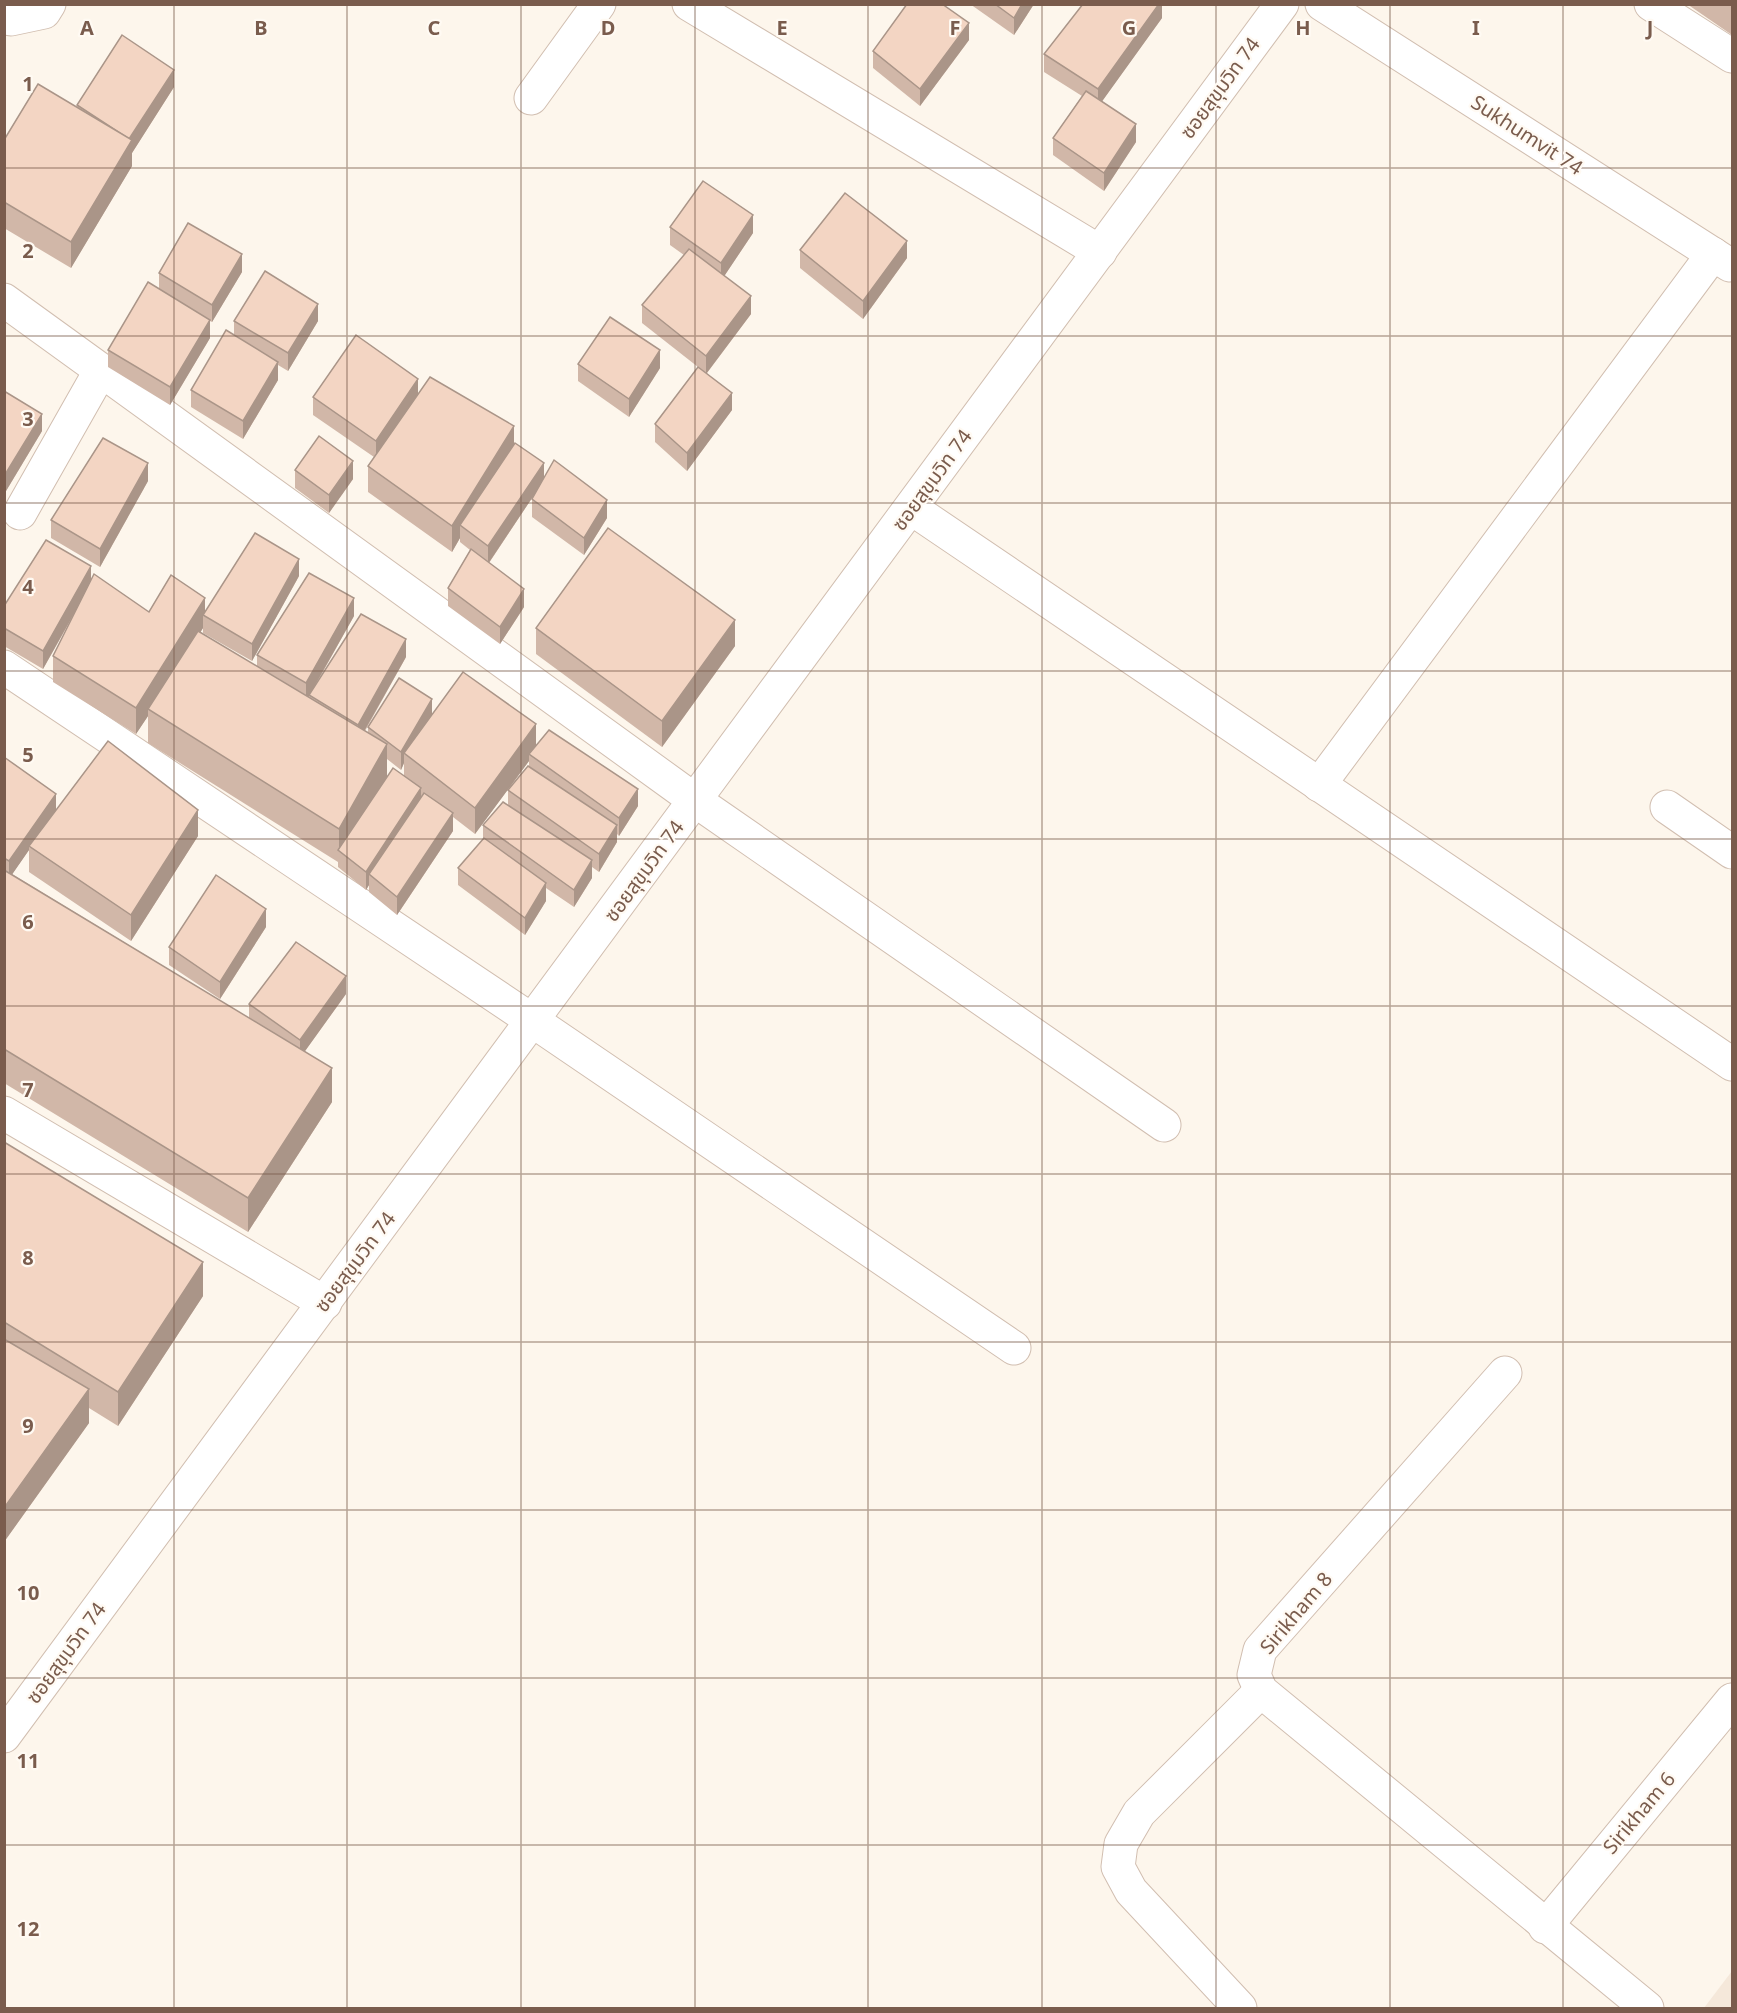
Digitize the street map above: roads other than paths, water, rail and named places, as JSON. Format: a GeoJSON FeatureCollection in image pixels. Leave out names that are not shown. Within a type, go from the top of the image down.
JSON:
{"type":"FeatureCollection","features":[{"type":"Feature","properties":{"kind":"street"},"geometry":{"type":"LineString","coordinates":[[4,15],[11,19],[44,12],[49,4]]}},
{"type":"Feature","properties":{"kind":"street"},"geometry":{"type":"LineString","coordinates":[[531,98],[599,4]]}},
{"type":"Feature","properties":{"kind":"street"},"geometry":{"type":"LineString","coordinates":[[689,4],[1100,252]]}},
{"type":"Feature","properties":{"kind":"street","name":"ซอยสุขุมวิท 74"},"geometry":{"type":"LineString","coordinates":[[4,1737],[1282,4]]}},
{"type":"Feature","properties":{"kind":"street","name":"Sukhumvit 74"},"geometry":{"type":"LineString","coordinates":[[1322,4],[1723,260]]}},
{"type":"Feature","properties":{"kind":"street"},"geometry":{"type":"LineString","coordinates":[[1651,4],[1732,56]]}},
{"type":"Feature","properties":{"kind":"street"},"geometry":{"type":"LineString","coordinates":[[1319,785],[1723,260]]}},
{"type":"Feature","properties":{"kind":"street"},"geometry":{"type":"LineString","coordinates":[[4,300],[696,801],[1164,1125]]}},
{"type":"Feature","properties":{"kind":"street"},"geometry":{"type":"LineString","coordinates":[[20,513],[101,370]]}},
{"type":"Feature","properties":{"kind":"street"},"geometry":{"type":"LineString","coordinates":[[911,508],[1732,1064]]}},
{"type":"Feature","properties":{"kind":"street"},"geometry":{"type":"LineString","coordinates":[[4,667],[533,1021],[1014,1348]]}},
{"type":"Feature","properties":{"kind":"street"},"geometry":{"type":"LineString","coordinates":[[1667,807],[1732,852]]}},
{"type":"Feature","properties":{"kind":"street"},"geometry":{"type":"LineString","coordinates":[[4,1113],[324,1303]]}},
{"type":"Feature","properties":{"kind":"street","name":"Sirikham 8"},"geometry":{"type":"LineString","coordinates":[[1261,1691],[1254,1675],[1260,1650],[1505,1373]]}},
{"type":"Feature","properties":{"kind":"street"},"geometry":{"type":"LineString","coordinates":[[1240,2008],[1131,1891],[1118,1868],[1121,1844],[1139,1813],[1261,1691],[1545,1927],[1647,2008]]}},
{"type":"Feature","properties":{"kind":"street","name":"Sirikham 6"},"geometry":{"type":"LineString","coordinates":[[1545,1927],[1732,1700]]}}]}
